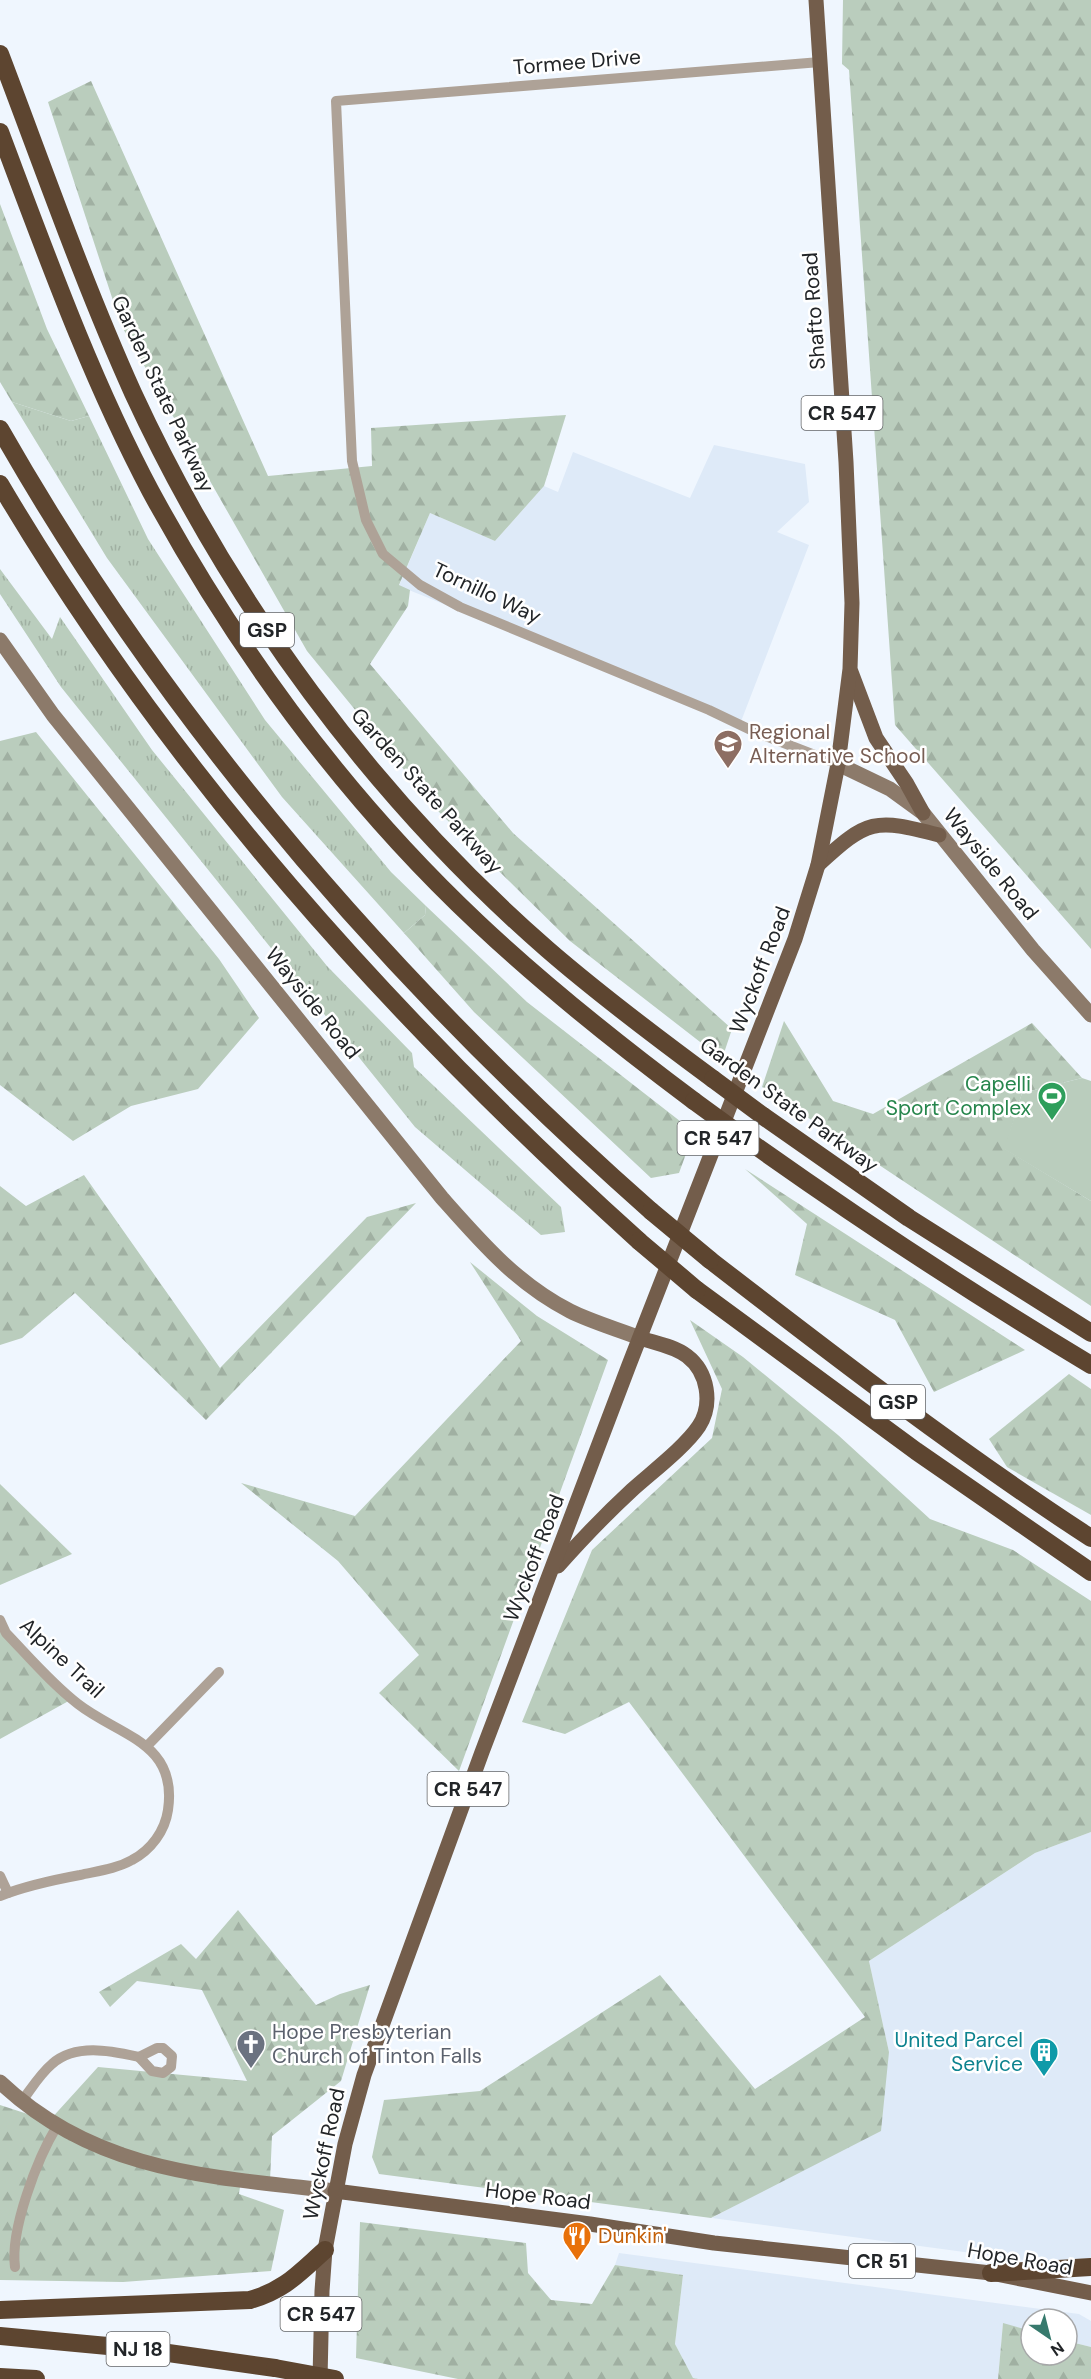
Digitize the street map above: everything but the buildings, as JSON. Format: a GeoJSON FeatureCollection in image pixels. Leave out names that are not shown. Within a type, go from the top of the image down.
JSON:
{"type":"FeatureCollection","features":[{"type":"Feature","properties":{"kind":"highway","name":"Garden State Parkway"},"geometry":{"type":"LineString","coordinates":[[0,54],[83,273],[134,395],[196,515],[270,633],[353,746],[455,860],[510,915],[589,985],[763,1116],[909,1218],[1091,1333]]}},
{"type":"Feature","properties":{"kind":"highway","name":"GSP"},"geometry":{"type":"LineString","coordinates":[[0,132],[88,360],[135,460],[192,563],[270,682],[342,776],[382,823],[468,913],[576,1010],[694,1101],[872,1226],[1005,1313],[1091,1365]]}},
{"type":"Feature","properties":{"kind":"highway","name":"GSP"},"geometry":{"type":"LineString","coordinates":[[0,429],[97,585],[160,677],[233,774],[282,835],[388,956],[484,1057],[589,1156],[710,1260],[931,1427],[1091,1538]]}},
{"type":"Feature","properties":{"kind":"highway","name":"GSP"},"geometry":{"type":"LineString","coordinates":[[0,484],[81,613],[210,790],[286,883],[384,994],[449,1061],[547,1157],[698,1290],[907,1445],[1091,1572]]}},
{"type":"Feature","properties":{"kind":"highway"},"geometry":{"type":"LineString","coordinates":[[0,2310],[250,2300],[269,2295],[286,2285],[325,2250]]}},
{"type":"Feature","properties":{"kind":"highway"},"geometry":{"type":"LineString","coordinates":[[991,2273],[1091,2267]]}},
{"type":"Feature","properties":{"kind":"highway","name":"NJ 18"},"geometry":{"type":"LineString","coordinates":[[0,2336],[140,2349],[335,2379]]}},
{"type":"Feature","properties":{"kind":"highway"},"geometry":{"type":"LineString","coordinates":[[0,2377],[36,2379]]}},
{"type":"Feature","properties":{"kind":"main road","name":"Shafto Road"},"geometry":{"type":"LineString","coordinates":[[816,0],[850,545],[850,669],[838,764]]}},
{"type":"Feature","properties":{"kind":"main road"},"geometry":{"type":"LineString","coordinates":[[850,669],[876,738],[907,784],[923,813]]}},
{"type":"Feature","properties":{"kind":"main road","name":"Wyckoff Road"},"geometry":{"type":"LineString","coordinates":[[320,2379],[325,2250],[335,2191],[357,2098],[382,2022],[482,1752],[795,939],[818,865],[838,764]]}},
{"type":"Feature","properties":{"kind":"main road"},"geometry":{"type":"LineString","coordinates":[[818,865],[842,843],[869,827],[893,824],[939,835]]}},
{"type":"Feature","properties":{"kind":"main road"},"geometry":{"type":"LineString","coordinates":[[551,1574],[603,1517],[693,1434],[704,1416],[707,1392],[703,1377],[695,1364],[678,1351],[640,1338]]}},
{"type":"Feature","properties":{"kind":"main road","name":"Hope Road"},"geometry":{"type":"LineString","coordinates":[[335,2191],[590,2224],[714,2244],[991,2273],[1091,2293]]}},
{"type":"Feature","properties":{"kind":"street","name":"Tormee Drive"},"geometry":{"type":"LineString","coordinates":[[336,101],[820,62]]}},
{"type":"Feature","properties":{"kind":"street","name":"Tornillo Way"},"geometry":{"type":"LineString","coordinates":[[336,101],[352,461],[366,520],[383,554],[420,585],[460,607],[709,710],[755,732],[838,764]]}},
{"type":"Feature","properties":{"kind":"street","name":"Wayside Road"},"geometry":{"type":"LineString","coordinates":[[0,639],[53,715],[442,1198],[487,1250],[525,1283],[554,1302],[587,1319],[640,1338]]}},
{"type":"Feature","properties":{"kind":"street","name":"Wayside Road"},"geometry":{"type":"LineString","coordinates":[[838,764],[890,789],[923,813],[1004,911],[1033,950],[1091,1015]]}},
{"type":"Feature","properties":{"kind":"street","name":"Alpine Trail"},"geometry":{"type":"LineString","coordinates":[[0,1620],[6,1633],[78,1705],[147,1746],[165,1772],[170,1794],[165,1823],[157,1839],[135,1859],[112,1868],[4,1895]]}},
{"type":"Feature","properties":{"kind":"street"},"geometry":{"type":"LineString","coordinates":[[147,1746],[219,1672]]}},
{"type":"Feature","properties":{"kind":"street"},"geometry":{"type":"LineString","coordinates":[[0,1876],[4,1895]]}},
{"type":"Feature","properties":{"kind":"street"},"geometry":{"type":"LineString","coordinates":[[22,2101],[51,2065],[71,2053],[115,2052],[139,2057]]}},
{"type":"Feature","properties":{"kind":"street","name":"Hope Road"},"geometry":{"type":"LineString","coordinates":[[0,2082],[57,2126],[114,2152],[162,2168],[204,2176],[335,2191]]}},
{"type":"Feature","properties":{"kind":"street"},"geometry":{"type":"LineString","coordinates":[[15,2267],[15,2245],[27,2196],[45,2146],[57,2126]]}},
{"type":"Feature","properties":{"kind":"shaded area"},"geometry":{"type":"Polygon","coordinates":[[[714,445],[805,464],[809,502],[777,532],[809,545],[740,724],[399,586],[430,513],[495,541],[544,486],[558,492],[573,452],[690,498],[714,445]]]}},
{"type":"Feature","properties":{"kind":"shaded area"},"geometry":{"type":"Polygon","coordinates":[[[1091,1832],[1091,2269],[712,2218],[749,2198],[889,2052],[869,1961],[1035,1853],[1091,1832]]]}},
{"type":"Feature","properties":{"kind":"shaded area"},"geometry":{"type":"Polygon","coordinates":[[[619,2253],[1026,2307],[1019,2307],[1019,2328],[1003,2324],[998,2379],[698,2379],[693,2378],[675,2344],[683,2275],[615,2265],[619,2253]]]}},
{"type":"Feature","properties":{"kind":"shaded area"},"geometry":{"type":"Polygon","coordinates":[[[1079,2314],[1091,2321],[1091,2347],[1079,2344],[1079,2314]]]}},
{"type":"Feature","properties":{"kind":"green space"},"geometry":{"type":"Polygon","coordinates":[[[843,0],[1091,0],[1091,949],[895,725],[849,70],[842,64],[843,0]]]}},
{"type":"Feature","properties":{"kind":"green space"},"geometry":{"type":"Polygon","coordinates":[[[91,81],[268,476],[372,466],[371,428],[566,415],[544,486],[495,541],[430,513],[399,585],[410,590],[408,606],[370,664],[513,833],[732,1029],[722,1059],[570,941],[437,810],[307,651],[121,325],[48,102],[91,81]]]}},
{"type":"Feature","properties":{"kind":"green space"},"geometry":{"type":"Polygon","coordinates":[[[0,204],[47,329],[89,416],[71,421],[12,402],[0,382],[0,204]]]}},
{"type":"Feature","properties":{"kind":"green space"},"geometry":{"type":"Polygon","coordinates":[[[12,402],[71,421],[89,416],[148,539],[265,720],[391,872],[426,906],[425,915],[404,933],[282,797],[107,558],[12,402]]]}},
{"type":"Feature","properties":{"kind":"green space"},"geometry":{"type":"Polygon","coordinates":[[[0,569],[52,639],[60,617],[152,750],[327,966],[412,1053],[414,1067],[561,1207],[565,1232],[541,1235],[415,1127],[61,687],[0,594],[0,569]]]}},
{"type":"Feature","properties":{"kind":"green space"},"geometry":{"type":"Polygon","coordinates":[[[36,732],[219,959],[259,1018],[198,1089],[131,1106],[73,1141],[0,1085],[0,741],[36,732]]]}},
{"type":"Feature","properties":{"kind":"green space"},"geometry":{"type":"Polygon","coordinates":[[[426,906],[527,1002],[694,1132],[679,1173],[651,1178],[474,1012],[404,933],[425,915],[426,906]]]}},
{"type":"Feature","properties":{"kind":"green space"},"geometry":{"type":"Polygon","coordinates":[[[784,1021],[833,1101],[873,1114],[1032,1023],[1082,1078],[1022,1093],[1005,1149],[1091,1201],[1091,1306],[762,1087],[784,1021]]]}},
{"type":"Feature","properties":{"kind":"green space","name":"Capelli Sport Complex"},"geometry":{"type":"Polygon","coordinates":[[[1082,1078],[1091,1081],[1091,1201],[1004,1149],[1022,1093],[1082,1078]]]}},
{"type":"Feature","properties":{"kind":"green space"},"geometry":{"type":"Polygon","coordinates":[[[745,1169],[1025,1350],[934,1392],[895,1320],[795,1275],[807,1224],[745,1169]]]}},
{"type":"Feature","properties":{"kind":"green space"},"geometry":{"type":"Polygon","coordinates":[[[84,1175],[220,1368],[367,1217],[416,1203],[206,1420],[75,1293],[22,1338],[0,1345],[0,1186],[26,1206],[84,1175]]]}},
{"type":"Feature","properties":{"kind":"green space"},"geometry":{"type":"Polygon","coordinates":[[[470,1262],[537,1316],[608,1360],[459,1771],[379,1693],[419,1655],[338,1561],[241,1483],[355,1516],[521,1341],[470,1262]]]}},
{"type":"Feature","properties":{"kind":"green space"},"geometry":{"type":"Polygon","coordinates":[[[690,1320],[743,1357],[838,1435],[930,1519],[1013,1550],[1091,1601],[1091,1832],[1035,1853],[869,1961],[889,2052],[881,2131],[711,2218],[379,2174],[372,2157],[384,2100],[480,2091],[660,1975],[755,2089],[865,2017],[629,1702],[565,1734],[522,1722],[592,1550],[712,1438],[722,1389],[690,1320]]]}},
{"type":"Feature","properties":{"kind":"green space"},"geometry":{"type":"Polygon","coordinates":[[[1069,1374],[1091,1389],[1091,1515],[1007,1467],[989,1439],[1069,1374]]]}},
{"type":"Feature","properties":{"kind":"green space"},"geometry":{"type":"Polygon","coordinates":[[[0,1484],[72,1554],[0,1585],[0,1484]]]}},
{"type":"Feature","properties":{"kind":"green space"},"geometry":{"type":"Polygon","coordinates":[[[0,1629],[74,1698],[0,1739],[0,1629]]]}},
{"type":"Feature","properties":{"kind":"green space"},"geometry":{"type":"Polygon","coordinates":[[[238,1910],[316,2005],[340,1994],[370,1985],[341,2081],[272,2136],[270,2181],[241,2180],[239,2194],[284,2210],[271,2271],[123,2282],[0,2280],[0,2105],[49,2121],[98,2067],[247,2081],[202,1990],[137,1981],[110,2007],[99,1992],[181,1944],[196,1959],[238,1910]]]}},
{"type":"Feature","properties":{"kind":"green space"},"geometry":{"type":"Polygon","coordinates":[[[360,2222],[526,2243],[528,2273],[551,2300],[592,2304],[615,2265],[683,2275],[675,2344],[693,2378],[698,2379],[458,2379],[356,2358],[360,2222]]]}},
{"type":"Feature","properties":{"kind":"green space"},"geometry":{"type":"Polygon","coordinates":[[[1003,2323],[1019,2328],[1019,2367],[1079,2367],[1079,2344],[1091,2347],[1091,2379],[998,2379],[1003,2323]]]}},
{"type":"Feature","properties":{"kind":"place","name":"Regional Alternative School"},"geometry":{"type":"Point","coordinates":[728,770]}},
{"type":"Feature","properties":{"kind":"place","name":"Capelli Sport Complex"},"geometry":{"type":"Point","coordinates":[1052,1122]}},
{"type":"Feature","properties":{"kind":"place","name":"Hope Presbyterian Church of Tinton Falls"},"geometry":{"type":"Point","coordinates":[251,2070]}},
{"type":"Feature","properties":{"kind":"place","name":"United Parcel Service"},"geometry":{"type":"Point","coordinates":[1044,2078]}},
{"type":"Feature","properties":{"kind":"place","name":"Dunkin'"},"geometry":{"type":"Point","coordinates":[577,2262]}}]}
